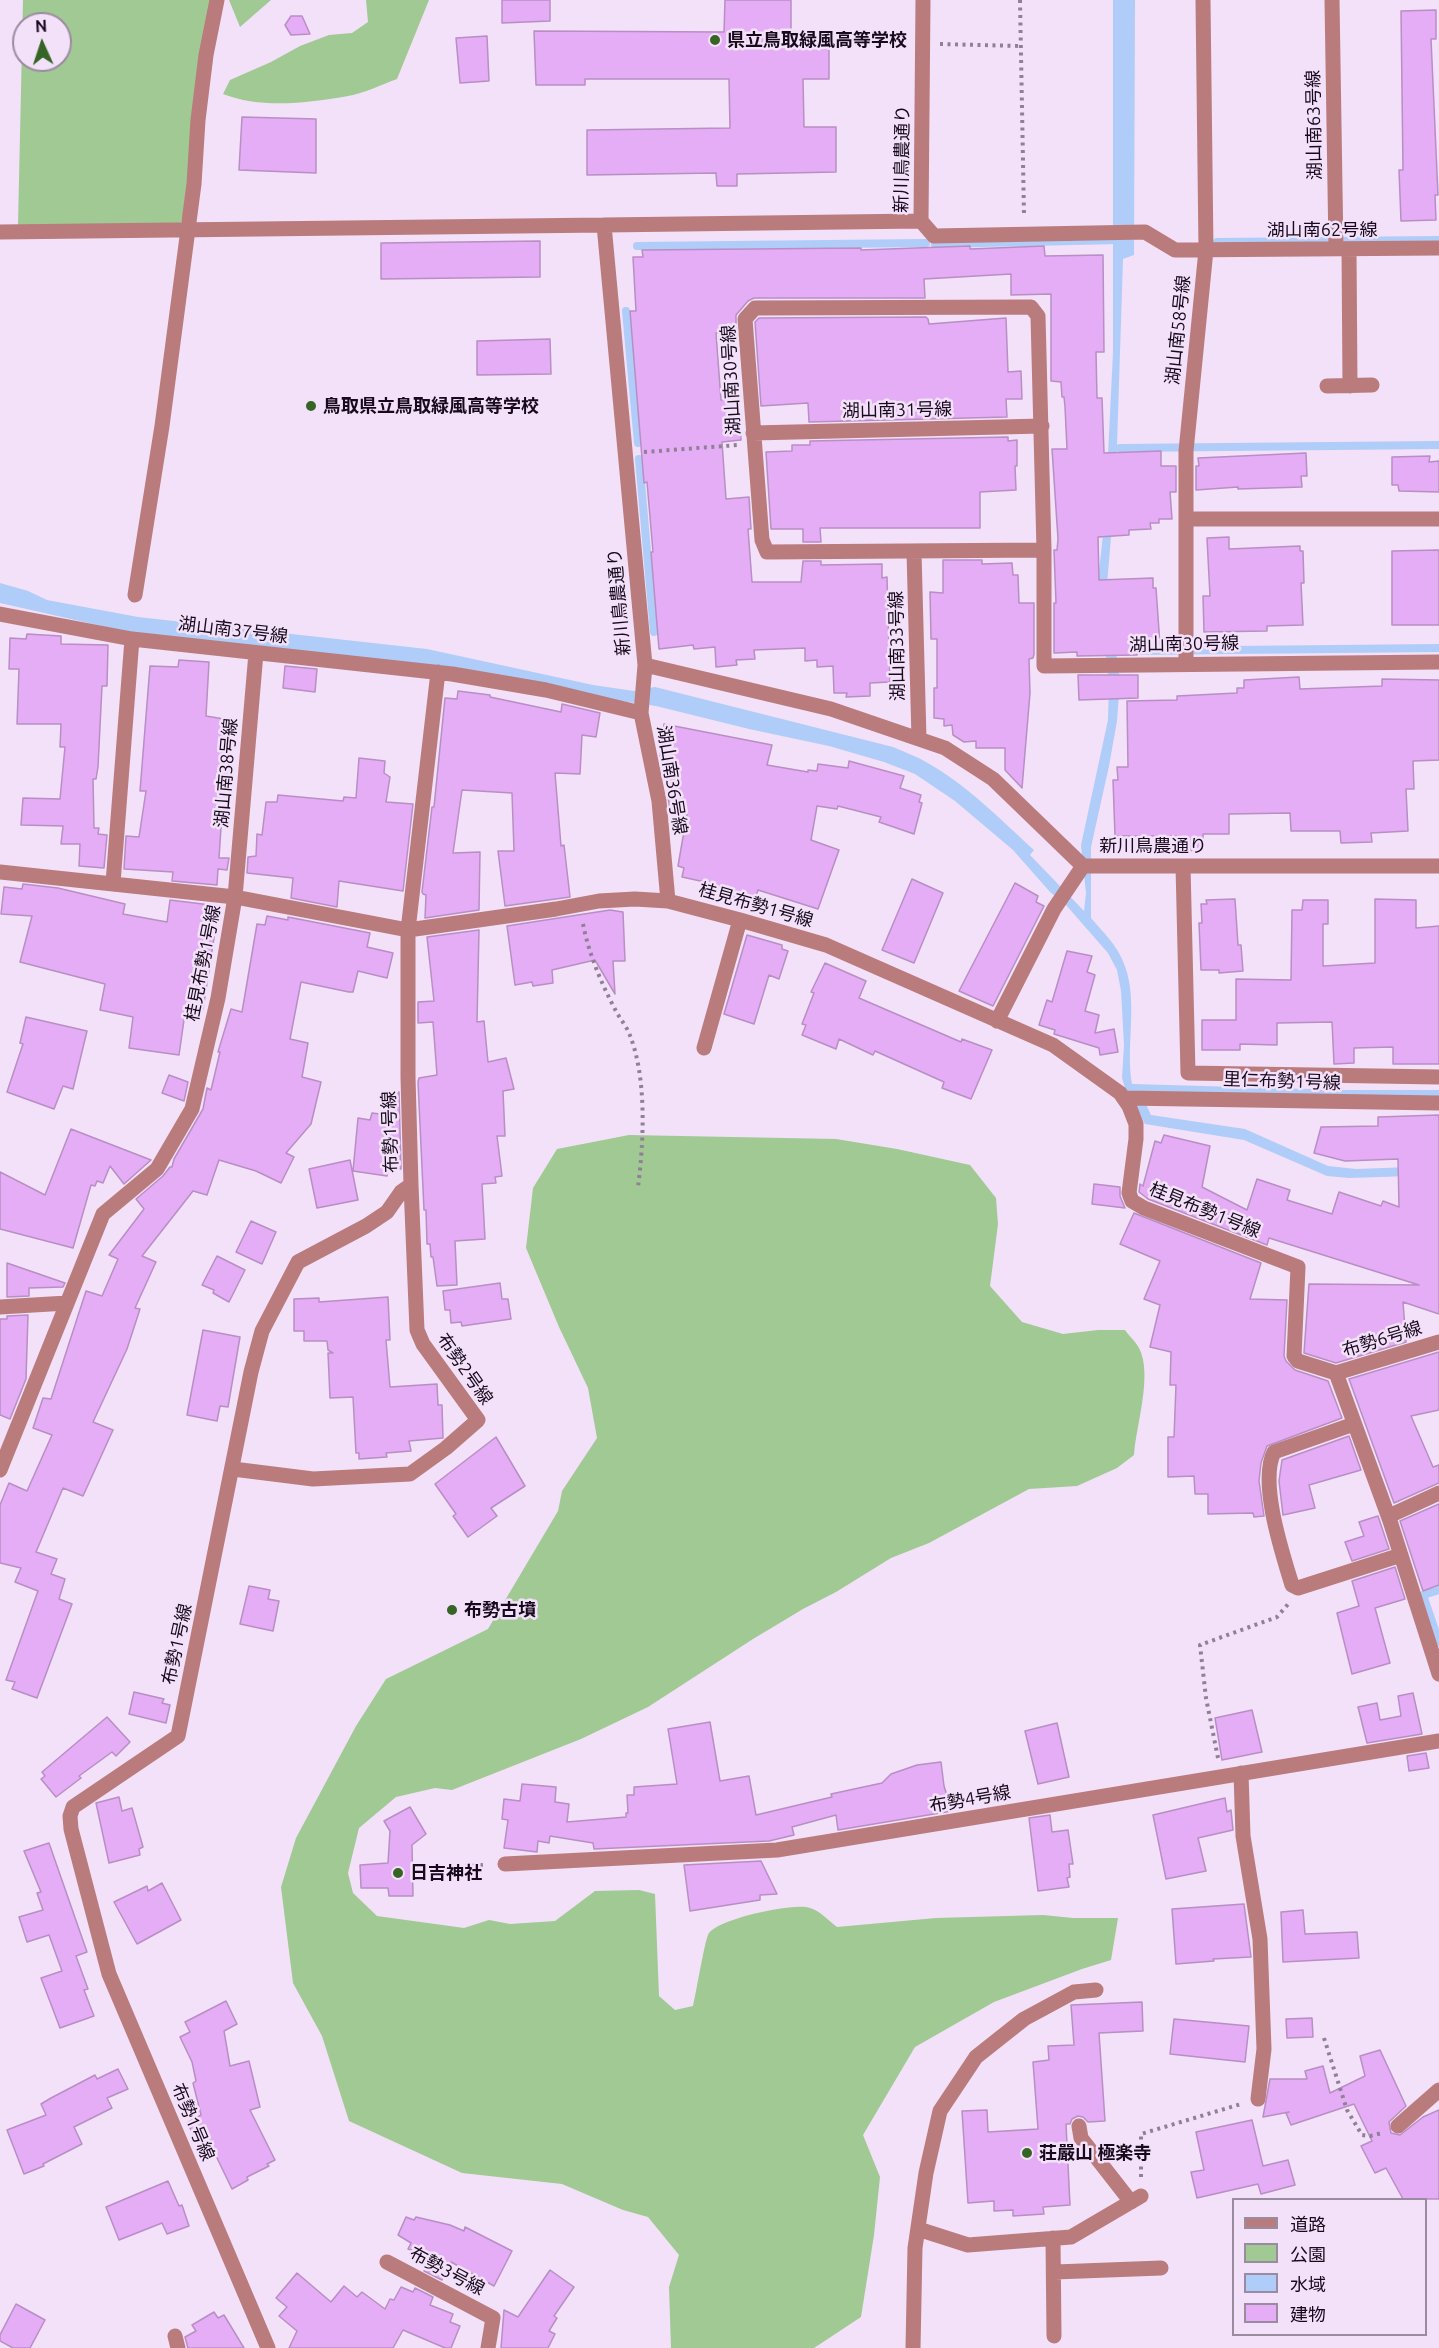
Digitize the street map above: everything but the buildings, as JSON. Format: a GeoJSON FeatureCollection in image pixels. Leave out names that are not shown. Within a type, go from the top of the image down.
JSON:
{"type":"FeatureCollection","features":[{"type":"Feature","properties":{"kind":"street"},"geometry":{"type":"LineString","coordinates":[[135,596],[149,518],[189,230],[206,56],[217,0]]}},
{"type":"Feature","properties":{"kind":"street","name":"新川鳥農通り"},"geometry":{"type":"LineString","coordinates":[[923,0],[921,221],[604,225],[645,666],[831,709],[945,748],[993,779],[1083,866],[1439,866]]}},
{"type":"Feature","properties":{"kind":"street","name":"湖山南58号線"},"geometry":{"type":"LineString","coordinates":[[1186,663],[1186,451],[1206,250],[1203,0]]}},
{"type":"Feature","properties":{"kind":"street","name":"湖山南63号線"},"geometry":{"type":"LineString","coordinates":[[1332,0],[1350,386]]}},
{"type":"Feature","properties":{"kind":"street","name":"湖山南62号線"},"geometry":{"type":"LineString","coordinates":[[921,221],[934,236],[1145,232],[1175,250],[1439,248]]}},
{"type":"Feature","properties":{"kind":"street"},"geometry":{"type":"LineString","coordinates":[[0,232],[604,225]]}},
{"type":"Feature","properties":{"kind":"street","name":"湖山南30号線"},"geometry":{"type":"LineString","coordinates":[[1044,550],[767,552],[762,540],[745,319],[755,308],[1031,307],[1038,316],[1042,426],[1044,550],[1044,666],[1439,662]]}},
{"type":"Feature","properties":{"kind":"street"},"geometry":{"type":"LineString","coordinates":[[1327,386],[1372,385]]}},
{"type":"Feature","properties":{"kind":"street","name":"湖山南31号線"},"geometry":{"type":"LineString","coordinates":[[753,438],[1042,426]]}},
{"type":"Feature","properties":{"kind":"street"},"geometry":{"type":"LineString","coordinates":[[1186,519],[1439,519]]}},
{"type":"Feature","properties":{"kind":"street","name":"湖山南33号線"},"geometry":{"type":"LineString","coordinates":[[914,552],[919,739]]}},
{"type":"Feature","properties":{"kind":"street","name":"湖山南37号線"},"geometry":{"type":"LineString","coordinates":[[0,614],[132,639],[438,672],[546,690],[641,713]]}},
{"type":"Feature","properties":{"kind":"street"},"geometry":{"type":"LineString","coordinates":[[113,883],[132,639]]}},
{"type":"Feature","properties":{"kind":"street","name":"湖山南38号線"},"geometry":{"type":"LineString","coordinates":[[235,897],[256,653]]}},
{"type":"Feature","properties":{"kind":"street","name":"湖山南36号線"},"geometry":{"type":"LineString","coordinates":[[645,666],[641,713],[659,801],[668,901]]}},
{"type":"Feature","properties":{"kind":"street"},"geometry":{"type":"LineString","coordinates":[[408,930],[438,672]]}},
{"type":"Feature","properties":{"kind":"street"},"geometry":{"type":"LineString","coordinates":[[997,1021],[1054,909],[1083,866]]}},
{"type":"Feature","properties":{"kind":"street"},"geometry":{"type":"LineString","coordinates":[[1184,866],[1188,1073],[1439,1077]]}},
{"type":"Feature","properties":{"kind":"street"},"geometry":{"type":"LineString","coordinates":[[0,872],[235,897]]}},
{"type":"Feature","properties":{"kind":"street","name":"桂見布勢1号線"},"geometry":{"type":"LineString","coordinates":[[0,1470],[103,1214],[157,1168],[192,1109],[218,998],[235,897],[408,930],[598,901],[668,901],[826,945],[1053,1045],[1120,1093],[1136,1124],[1129,1192],[1132,1201],[1144,1208],[1298,1267],[1294,1356],[1298,1361],[1336,1373]]}},
{"type":"Feature","properties":{"kind":"street"},"geometry":{"type":"LineString","coordinates":[[704,1048],[740,920]]}},
{"type":"Feature","properties":{"kind":"street","name":"布勢1号線"},"geometry":{"type":"LineString","coordinates":[[268,2348],[110,1974],[70,1821],[73,1807],[178,1736],[251,1372],[262,1331],[298,1262],[366,1226],[387,1212],[401,1192],[411,1185],[408,930]]}},
{"type":"Feature","properties":{"kind":"street","name":"里仁布勢1号線"},"geometry":{"type":"LineString","coordinates":[[1124,1098],[1439,1103]]}},
{"type":"Feature","properties":{"kind":"street","name":"布勢2号線"},"geometry":{"type":"LineString","coordinates":[[233,1469],[313,1479],[410,1474],[446,1448],[478,1420],[423,1344],[417,1330],[411,1185]]}},
{"type":"Feature","properties":{"kind":"street"},"geometry":{"type":"LineString","coordinates":[[0,1307],[67,1303]]}},
{"type":"Feature","properties":{"kind":"street","name":"布勢6号線"},"geometry":{"type":"LineString","coordinates":[[1336,1373],[1439,1342]]}},
{"type":"Feature","properties":{"kind":"street"},"geometry":{"type":"LineString","coordinates":[[1336,1373],[1389,1516],[1439,1674]]}},
{"type":"Feature","properties":{"kind":"street"},"geometry":{"type":"LineString","coordinates":[[1354,1425],[1274,1452],[1269,1461],[1272,1520],[1292,1585],[1298,1588],[1401,1555]]}},
{"type":"Feature","properties":{"kind":"street"},"geometry":{"type":"LineString","coordinates":[[1389,1516],[1439,1493]]}},
{"type":"Feature","properties":{"kind":"street","name":"布勢4号線"},"geometry":{"type":"LineString","coordinates":[[505,1864],[777,1850],[1439,1741]]}},
{"type":"Feature","properties":{"kind":"street"},"geometry":{"type":"LineString","coordinates":[[1241,1773],[1243,1836],[1260,1939],[1264,2049],[1258,2099]]}},
{"type":"Feature","properties":{"kind":"street"},"geometry":{"type":"LineString","coordinates":[[913,2348],[915,2248],[926,2174],[940,2111],[976,2057],[1024,2019],[1074,1992],[1096,1990]]}},
{"type":"Feature","properties":{"kind":"street"},"geometry":{"type":"LineString","coordinates":[[1398,2126],[1439,2090]]}},
{"type":"Feature","properties":{"kind":"street"},"geometry":{"type":"LineString","coordinates":[[918,2229],[968,2245],[1071,2237],[1136,2199],[1078,2136]]}},
{"type":"Feature","properties":{"kind":"street"},"geometry":{"type":"LineString","coordinates":[[1053,2238],[1054,2336]]}},
{"type":"Feature","properties":{"kind":"street","name":"布勢3号線"},"geometry":{"type":"LineString","coordinates":[[387,2262],[493,2318],[488,2348]]}},
{"type":"Feature","properties":{"kind":"street"},"geometry":{"type":"LineString","coordinates":[[1055,2272],[1161,2268]]}},
{"type":"Feature","properties":{"kind":"path"},"geometry":{"type":"LineString","coordinates":[[1020,0],[1024,234]]}},
{"type":"Feature","properties":{"kind":"path"},"geometry":{"type":"LineString","coordinates":[[923,44],[1020,46]]}},
{"type":"Feature","properties":{"kind":"path"},"geometry":{"type":"LineString","coordinates":[[625,453],[753,438]]}},
{"type":"Feature","properties":{"kind":"path"},"geometry":{"type":"LineString","coordinates":[[581,904],[588,950],[629,1033],[641,1083],[643,1100],[638,1187]]}},
{"type":"Feature","properties":{"kind":"path"},"geometry":{"type":"LineString","coordinates":[[1222,1776],[1206,1698],[1200,1644],[1276,1617],[1290,1602],[1294,1586]]}},
{"type":"Feature","properties":{"kind":"path"},"geometry":{"type":"LineString","coordinates":[[435,1867],[505,1864]]}},
{"type":"Feature","properties":{"kind":"path"},"geometry":{"type":"LineString","coordinates":[[1324,2038],[1347,2110],[1362,2135],[1370,2136],[1398,2126]]}},
{"type":"Feature","properties":{"kind":"path"},"geometry":{"type":"LineString","coordinates":[[1136,2199],[1141,2134],[1258,2099]]}},
{"type":"Feature","properties":{"kind":"green space"},"geometry":{"type":"Polygon","coordinates":[[[23,0],[212,0],[186,213],[180,224],[18,225],[21,72],[72,72],[72,12],[23,12],[23,0]]]}},
{"type":"Feature","properties":{"kind":"green space"},"geometry":{"type":"Polygon","coordinates":[[[229,0],[271,0],[240,27],[229,0]]]}},
{"type":"Feature","properties":{"kind":"green space"},"geometry":{"type":"Polygon","coordinates":[[[366,0],[429,0],[397,79],[354,95],[301,102],[253,102],[223,94],[230,80],[300,46],[329,35],[352,33],[368,22],[366,0]]]}},
{"type":"Feature","properties":{"kind":"green space"},"geometry":{"type":"Polygon","coordinates":[[[629,1135],[836,1139],[897,1149],[970,1165],[996,1198],[998,1224],[990,1286],[1022,1322],[1063,1334],[1125,1330],[1138,1346],[1143,1359],[1144,1386],[1134,1455],[1117,1468],[1077,1486],[1029,1489],[929,1543],[891,1558],[753,1639],[648,1707],[581,1739],[452,1790],[435,1788],[396,1797],[359,1828],[348,1873],[353,1893],[377,1916],[464,1928],[489,1920],[510,1924],[555,1921],[595,1891],[639,1890],[655,1894],[659,1996],[675,2010],[693,2006],[709,1933],[727,1922],[757,1913],[789,1907],[810,1908],[837,1927],[936,1918],[1043,1915],[1118,1918],[1111,1960],[994,2002],[915,2047],[863,2135],[880,2177],[874,2235],[861,2317],[814,2348],[671,2348],[669,2287],[679,2255],[648,2217],[623,2210],[562,2184],[462,2173],[349,2121],[322,2036],[293,1983],[281,1887],[296,1838],[356,1726],[386,1679],[488,1629],[558,1511],[562,1491],[597,1438],[588,1388],[559,1327],[526,1248],[533,1188],[557,1149],[629,1135]]]}},
{"type":"Feature","properties":{"kind":"water"},"geometry":{"type":"Polygon","coordinates":[[[1113,0],[1135,0],[1134,255],[1123,259],[1116,477],[1107,585],[1120,681],[1117,721],[1091,847],[1091,918],[1116,948],[1127,974],[1131,1004],[1132,1084],[1346,1090],[1439,1090],[1439,1097],[1144,1100],[1151,1115],[1245,1129],[1328,1166],[1356,1169],[1439,1166],[1410,1176],[1349,1178],[1327,1176],[1244,1140],[1145,1124],[1122,1078],[1124,1045],[1121,991],[1117,970],[1108,953],[1013,850],[955,801],[915,774],[884,762],[829,746],[656,706],[124,631],[0,603],[0,583],[28,591],[47,600],[138,617],[427,649],[593,685],[634,691],[655,687],[893,747],[941,771],[983,803],[1034,850],[1030,855],[1084,911],[1086,893],[1081,845],[1108,720],[1109,684],[1098,580],[1105,517],[1113,352],[1113,0]]]}},
{"type":"Feature","properties":{"kind":"waterway"},"geometry":{"type":"LineString","coordinates":[[935,244],[1121,240]]}},
{"type":"Feature","properties":{"kind":"waterway"},"geometry":{"type":"LineString","coordinates":[[1217,242],[1439,240]]}},
{"type":"Feature","properties":{"kind":"waterway"},"geometry":{"type":"LineString","coordinates":[[637,246],[926,243]]}},
{"type":"Feature","properties":{"kind":"waterway"},"geometry":{"type":"LineString","coordinates":[[626,311],[638,443]]}},
{"type":"Feature","properties":{"kind":"waterway"},"geometry":{"type":"LineString","coordinates":[[1120,448],[1439,445]]}},
{"type":"Feature","properties":{"kind":"waterway"},"geometry":{"type":"LineString","coordinates":[[639,459],[654,632]]}},
{"type":"Feature","properties":{"kind":"waterway"},"geometry":{"type":"LineString","coordinates":[[1129,651],[1439,648]]}},
{"type":"Feature","properties":{"kind":"waterway"},"geometry":{"type":"LineString","coordinates":[[1439,1590],[1423,1595],[1439,1642]]}},
{"type":"Feature","properties":{"kind":"place","name":"県立鳥取緑風高等学校"},"geometry":{"type":"Point","coordinates":[715,40]}},
{"type":"Feature","properties":{"kind":"place","name":"鳥取県立鳥取緑風高等学校"},"geometry":{"type":"Point","coordinates":[311,406]}},
{"type":"Feature","properties":{"kind":"place","name":"布勢古墳"},"geometry":{"type":"Point","coordinates":[452,1610]}},
{"type":"Feature","properties":{"kind":"place","name":"日吉神社"},"geometry":{"type":"Point","coordinates":[398,1873]}},
{"type":"Feature","properties":{"kind":"place","name":"荘嚴山 極楽寺"},"geometry":{"type":"Point","coordinates":[1027,2153]}}]}
